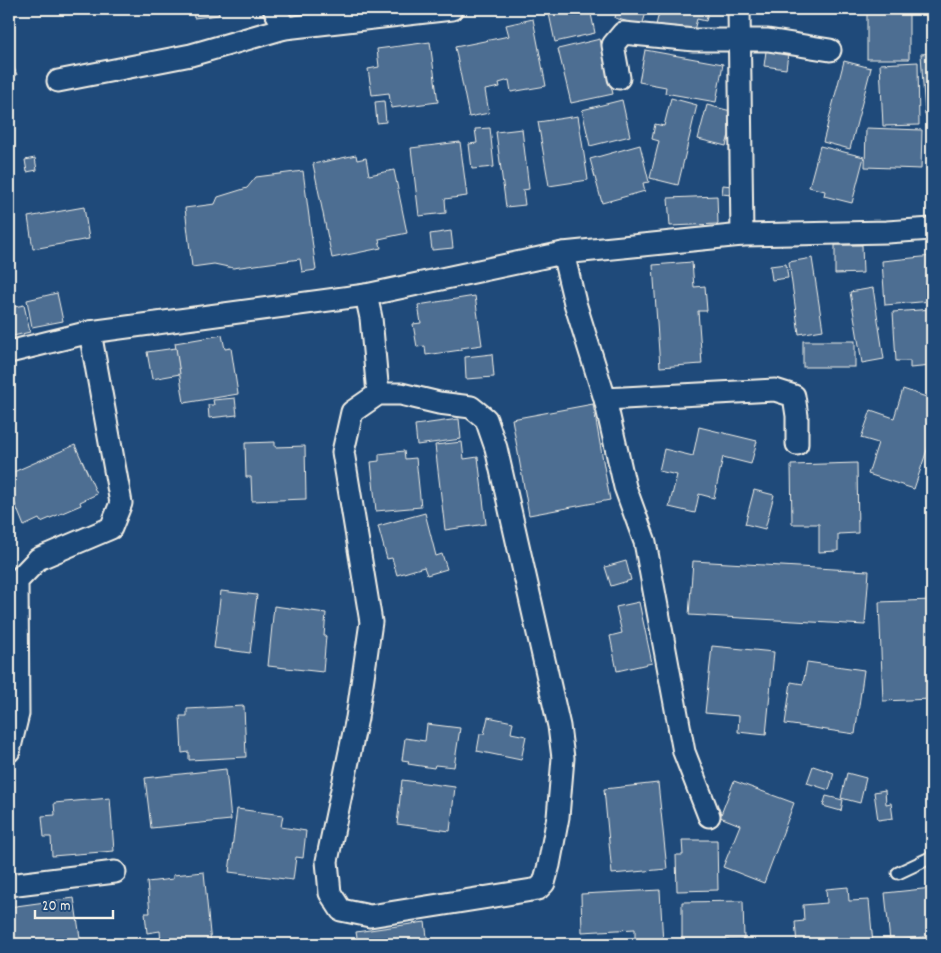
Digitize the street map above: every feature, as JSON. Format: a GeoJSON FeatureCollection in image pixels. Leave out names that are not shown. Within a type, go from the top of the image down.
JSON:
{"type":"FeatureCollection","features":[{"type":"Feature","properties":{"kind":"street"},"geometry":{"type":"LineString","coordinates":[[274,9],[285,28]]}},
{"type":"Feature","properties":{"kind":"street"},"geometry":{"type":"LineString","coordinates":[[58,81],[192,55],[285,28],[419,11],[452,9]]}},
{"type":"Feature","properties":{"kind":"street"},"geometry":{"type":"LineString","coordinates":[[739,9],[742,235]]}},
{"type":"Feature","properties":{"kind":"street"},"geometry":{"type":"LineString","coordinates":[[618,78],[613,45],[623,33],[694,40],[768,40],[830,50]]}},
{"type":"Feature","properties":{"kind":"street"},"geometry":{"type":"LineString","coordinates":[[9,352],[90,332],[366,295],[563,253],[742,235],[887,232],[932,229]]}},
{"type":"Feature","properties":{"kind":"street"},"geometry":{"type":"LineString","coordinates":[[563,253],[575,303],[605,399],[626,487],[645,542],[684,752],[709,816]]}},
{"type":"Feature","properties":{"kind":"street"},"geometry":{"type":"LineString","coordinates":[[366,295],[371,318],[378,394]]}},
{"type":"Feature","properties":{"kind":"street"},"geometry":{"type":"LineString","coordinates":[[9,751],[18,714],[13,582],[38,559],[111,528],[121,503],[90,332]]}},
{"type":"Feature","properties":{"kind":"street"},"geometry":{"type":"LineString","coordinates":[[605,399],[775,390],[794,396],[797,416],[797,444]]}},
{"type":"Feature","properties":{"kind":"street"},"geometry":{"type":"LineString","coordinates":[[378,394],[401,394],[439,403],[471,406],[486,419],[503,476],[559,726],[563,758],[558,817],[549,865],[544,883],[538,889],[370,916],[341,910],[330,892],[327,861],[357,718],[371,622],[343,452],[352,412],[378,394]]}},
{"type":"Feature","properties":{"kind":"street"},"geometry":{"type":"LineString","coordinates":[[9,884],[115,872]]}},
{"type":"Feature","properties":{"kind":"lane"},"geometry":{"type":"LineString","coordinates":[[898,873],[932,857]]}},
{"type":"Feature","properties":{"kind":"building"},"geometry":{"type":"Polygon","coordinates":[[[150,9],[218,9],[219,15],[194,18],[193,10],[150,15],[150,9]]]}},
{"type":"Feature","properties":{"kind":"building"},"geometry":{"type":"Polygon","coordinates":[[[548,9],[590,9],[595,33],[555,42],[548,9]]]}},
{"type":"Feature","properties":{"kind":"building"},"geometry":{"type":"Polygon","coordinates":[[[617,9],[647,9],[642,26],[615,18],[617,9]]]}},
{"type":"Feature","properties":{"kind":"building"},"geometry":{"type":"Polygon","coordinates":[[[660,9],[709,9],[706,21],[697,19],[693,34],[656,25],[660,9]]]}},
{"type":"Feature","properties":{"kind":"building"},"geometry":{"type":"Polygon","coordinates":[[[867,9],[909,9],[909,59],[867,59],[867,9]]]}},
{"type":"Feature","properties":{"kind":"building"},"geometry":{"type":"Polygon","coordinates":[[[533,19],[546,86],[511,92],[509,80],[499,83],[500,87],[485,90],[489,113],[469,117],[455,47],[509,36],[506,25],[533,19]]]}},
{"type":"Feature","properties":{"kind":"building"},"geometry":{"type":"Polygon","coordinates":[[[600,39],[613,94],[571,103],[558,49],[600,39]]]}},
{"type":"Feature","properties":{"kind":"building"},"geometry":{"type":"Polygon","coordinates":[[[430,42],[438,102],[391,108],[389,93],[372,95],[368,69],[379,67],[377,49],[430,42]]]}},
{"type":"Feature","properties":{"kind":"building"},"geometry":{"type":"Polygon","coordinates":[[[645,50],[723,64],[716,102],[665,93],[666,87],[639,82],[645,50]]]}},
{"type":"Feature","properties":{"kind":"building"},"geometry":{"type":"Polygon","coordinates":[[[766,51],[788,54],[786,69],[764,66],[766,51]]]}},
{"type":"Feature","properties":{"kind":"building"},"geometry":{"type":"Polygon","coordinates":[[[932,53],[932,114],[925,115],[921,54],[932,53]]]}},
{"type":"Feature","properties":{"kind":"building"},"geometry":{"type":"Polygon","coordinates":[[[9,56],[17,75],[9,79],[9,56]]]}},
{"type":"Feature","properties":{"kind":"building"},"geometry":{"type":"Polygon","coordinates":[[[844,61],[871,68],[850,149],[823,142],[844,61]]]}},
{"type":"Feature","properties":{"kind":"building"},"geometry":{"type":"Polygon","coordinates":[[[918,62],[919,125],[883,126],[880,64],[918,62]]]}},
{"type":"Feature","properties":{"kind":"building"},"geometry":{"type":"Polygon","coordinates":[[[671,98],[697,105],[678,185],[650,178],[659,141],[652,139],[655,124],[664,126],[671,98]]]}},
{"type":"Feature","properties":{"kind":"building"},"geometry":{"type":"Polygon","coordinates":[[[622,100],[630,136],[590,146],[582,110],[622,100]]]}},
{"type":"Feature","properties":{"kind":"building"},"geometry":{"type":"Polygon","coordinates":[[[384,101],[386,122],[377,123],[375,102],[384,101]]]}},
{"type":"Feature","properties":{"kind":"building"},"geometry":{"type":"Polygon","coordinates":[[[707,105],[735,112],[726,146],[698,139],[707,105]]]}},
{"type":"Feature","properties":{"kind":"building"},"geometry":{"type":"Polygon","coordinates":[[[578,116],[588,180],[549,186],[538,122],[578,116]]]}},
{"type":"Feature","properties":{"kind":"building"},"geometry":{"type":"Polygon","coordinates":[[[490,128],[494,167],[472,169],[469,144],[477,143],[475,129],[490,128]]]}},
{"type":"Feature","properties":{"kind":"building"},"geometry":{"type":"Polygon","coordinates":[[[866,128],[922,130],[921,169],[865,167],[866,128]]]}},
{"type":"Feature","properties":{"kind":"building"},"geometry":{"type":"Polygon","coordinates":[[[522,129],[529,189],[523,190],[525,205],[506,207],[496,132],[522,129]]]}},
{"type":"Feature","properties":{"kind":"building"},"geometry":{"type":"Polygon","coordinates":[[[460,142],[467,196],[445,199],[446,213],[419,216],[411,148],[460,142]]]}},
{"type":"Feature","properties":{"kind":"building"},"geometry":{"type":"Polygon","coordinates":[[[640,145],[649,182],[643,183],[645,191],[602,203],[590,159],[640,145]]]}},
{"type":"Feature","properties":{"kind":"building"},"geometry":{"type":"Polygon","coordinates":[[[820,146],[864,157],[852,203],[824,196],[825,191],[809,187],[820,146]]]}},
{"type":"Feature","properties":{"kind":"building"},"geometry":{"type":"Polygon","coordinates":[[[356,155],[357,160],[366,158],[369,175],[394,170],[407,233],[379,239],[381,248],[332,258],[313,164],[356,155]]]}},
{"type":"Feature","properties":{"kind":"building"},"geometry":{"type":"Polygon","coordinates":[[[35,158],[37,170],[27,172],[25,160],[35,158]]]}},
{"type":"Feature","properties":{"kind":"building"},"geometry":{"type":"Polygon","coordinates":[[[303,171],[316,270],[302,272],[300,259],[233,268],[214,264],[192,267],[185,208],[215,204],[218,197],[247,188],[256,177],[303,171]]]}},
{"type":"Feature","properties":{"kind":"building"},"geometry":{"type":"Polygon","coordinates":[[[723,185],[732,186],[731,195],[722,194],[723,185]]]}},
{"type":"Feature","properties":{"kind":"building"},"geometry":{"type":"Polygon","coordinates":[[[717,196],[718,224],[670,226],[668,198],[717,196]]]}},
{"type":"Feature","properties":{"kind":"building"},"geometry":{"type":"Polygon","coordinates":[[[84,207],[89,239],[33,249],[28,217],[84,207]]]}},
{"type":"Feature","properties":{"kind":"building"},"geometry":{"type":"Polygon","coordinates":[[[451,231],[453,248],[432,250],[430,234],[451,231]]]}},
{"type":"Feature","properties":{"kind":"building"},"geometry":{"type":"Polygon","coordinates":[[[835,245],[862,245],[863,273],[835,274],[835,245]]]}},
{"type":"Feature","properties":{"kind":"building"},"geometry":{"type":"Polygon","coordinates":[[[9,255],[12,278],[9,279],[9,255]]]}},
{"type":"Feature","properties":{"kind":"building"},"geometry":{"type":"Polygon","coordinates":[[[932,256],[932,301],[885,305],[882,261],[932,256]]]}},
{"type":"Feature","properties":{"kind":"building"},"geometry":{"type":"Polygon","coordinates":[[[812,258],[823,330],[799,334],[789,262],[812,258]]]}},
{"type":"Feature","properties":{"kind":"building"},"geometry":{"type":"Polygon","coordinates":[[[692,262],[694,287],[705,286],[707,311],[698,311],[702,364],[660,367],[653,265],[692,262]]]}},
{"type":"Feature","properties":{"kind":"building"},"geometry":{"type":"Polygon","coordinates":[[[786,264],[788,278],[772,280],[770,266],[786,264]]]}},
{"type":"Feature","properties":{"kind":"building"},"geometry":{"type":"Polygon","coordinates":[[[873,288],[884,359],[862,363],[850,292],[873,288]]]}},
{"type":"Feature","properties":{"kind":"building"},"geometry":{"type":"Polygon","coordinates":[[[57,293],[63,321],[32,327],[27,300],[57,293]]]}},
{"type":"Feature","properties":{"kind":"building"},"geometry":{"type":"Polygon","coordinates":[[[475,296],[482,345],[426,355],[425,346],[417,347],[413,324],[421,323],[418,305],[475,296]]]}},
{"type":"Feature","properties":{"kind":"building"},"geometry":{"type":"Polygon","coordinates":[[[24,305],[30,332],[9,337],[9,308],[24,305]]]}},
{"type":"Feature","properties":{"kind":"building"},"geometry":{"type":"Polygon","coordinates":[[[932,309],[932,366],[910,368],[910,361],[896,361],[893,312],[932,309]]]}},
{"type":"Feature","properties":{"kind":"building"},"geometry":{"type":"Polygon","coordinates":[[[222,335],[225,349],[231,348],[238,394],[184,403],[175,343],[222,335]]]}},
{"type":"Feature","properties":{"kind":"building"},"geometry":{"type":"Polygon","coordinates":[[[803,341],[855,341],[855,367],[803,367],[803,341]]]}},
{"type":"Feature","properties":{"kind":"building"},"geometry":{"type":"Polygon","coordinates":[[[176,348],[180,374],[152,379],[147,352],[176,348]]]}},
{"type":"Feature","properties":{"kind":"building"},"geometry":{"type":"Polygon","coordinates":[[[492,354],[494,377],[466,379],[465,357],[492,354]]]}},
{"type":"Feature","properties":{"kind":"building"},"geometry":{"type":"Polygon","coordinates":[[[903,389],[932,399],[932,435],[914,489],[868,474],[878,443],[861,438],[871,410],[894,418],[903,389]]]}},
{"type":"Feature","properties":{"kind":"building"},"geometry":{"type":"Polygon","coordinates":[[[235,398],[237,415],[209,418],[208,405],[214,405],[213,400],[235,398]]]}},
{"type":"Feature","properties":{"kind":"building"},"geometry":{"type":"Polygon","coordinates":[[[593,404],[610,500],[529,515],[512,419],[593,404]]]}},
{"type":"Feature","properties":{"kind":"building"},"geometry":{"type":"Polygon","coordinates":[[[459,419],[461,439],[417,445],[415,425],[459,419]]]}},
{"type":"Feature","properties":{"kind":"building"},"geometry":{"type":"Polygon","coordinates":[[[699,427],[757,441],[751,464],[723,457],[714,498],[699,494],[695,513],[669,507],[677,475],[659,471],[664,449],[693,456],[699,427]]]}},
{"type":"Feature","properties":{"kind":"building"},"geometry":{"type":"Polygon","coordinates":[[[275,442],[275,447],[305,446],[306,499],[252,501],[251,477],[246,477],[245,443],[275,442]]]}},
{"type":"Feature","properties":{"kind":"building"},"geometry":{"type":"Polygon","coordinates":[[[462,442],[464,459],[478,457],[486,524],[445,530],[435,445],[462,442]]]}},
{"type":"Feature","properties":{"kind":"building"},"geometry":{"type":"Polygon","coordinates":[[[75,445],[97,494],[80,502],[81,505],[41,522],[39,519],[24,526],[9,489],[9,474],[75,445]]]}},
{"type":"Feature","properties":{"kind":"building"},"geometry":{"type":"Polygon","coordinates":[[[404,451],[405,459],[416,458],[421,507],[376,511],[371,462],[379,461],[379,454],[404,451]]]}},
{"type":"Feature","properties":{"kind":"building"},"geometry":{"type":"Polygon","coordinates":[[[857,463],[858,533],[838,534],[838,551],[819,552],[819,524],[792,524],[791,465],[857,463]]]}},
{"type":"Feature","properties":{"kind":"building"},"geometry":{"type":"Polygon","coordinates":[[[754,490],[774,495],[765,529],[745,524],[754,490]]]}},
{"type":"Feature","properties":{"kind":"building"},"geometry":{"type":"Polygon","coordinates":[[[425,513],[436,556],[442,554],[447,569],[427,575],[424,567],[397,575],[392,558],[387,559],[378,526],[425,513]]]}},
{"type":"Feature","properties":{"kind":"building"},"geometry":{"type":"Polygon","coordinates":[[[626,561],[631,580],[611,586],[605,567],[626,561]]]}},
{"type":"Feature","properties":{"kind":"building"},"geometry":{"type":"Polygon","coordinates":[[[693,561],[869,571],[865,625],[689,615],[693,561]]]}},
{"type":"Feature","properties":{"kind":"building"},"geometry":{"type":"Polygon","coordinates":[[[221,591],[257,595],[250,653],[214,648],[221,591]]]}},
{"type":"Feature","properties":{"kind":"building"},"geometry":{"type":"Polygon","coordinates":[[[932,600],[932,699],[883,701],[879,602],[932,600]]]}},
{"type":"Feature","properties":{"kind":"building"},"geometry":{"type":"Polygon","coordinates":[[[639,602],[652,663],[617,671],[610,636],[622,633],[616,607],[639,602]]]}},
{"type":"Feature","properties":{"kind":"building"},"geometry":{"type":"Polygon","coordinates":[[[274,606],[326,613],[323,672],[268,666],[274,606]]]}},
{"type":"Feature","properties":{"kind":"building"},"geometry":{"type":"Polygon","coordinates":[[[712,646],[774,652],[766,735],[738,732],[739,716],[705,713],[712,646]]]}},
{"type":"Feature","properties":{"kind":"building"},"geometry":{"type":"Polygon","coordinates":[[[807,662],[864,670],[855,734],[785,724],[791,682],[803,684],[807,662]]]}},
{"type":"Feature","properties":{"kind":"building"},"geometry":{"type":"Polygon","coordinates":[[[244,706],[246,757],[189,760],[189,752],[182,753],[180,716],[187,716],[187,709],[244,706]]]}},
{"type":"Feature","properties":{"kind":"building"},"geometry":{"type":"Polygon","coordinates":[[[488,717],[513,722],[511,733],[526,736],[521,760],[477,751],[480,734],[484,734],[488,717]]]}},
{"type":"Feature","properties":{"kind":"building"},"geometry":{"type":"Polygon","coordinates":[[[427,724],[460,728],[454,767],[435,765],[434,768],[408,764],[409,761],[402,760],[405,738],[425,741],[427,724]]]}},
{"type":"Feature","properties":{"kind":"building"},"geometry":{"type":"Polygon","coordinates":[[[813,766],[834,773],[829,790],[807,783],[813,766]]]}},
{"type":"Feature","properties":{"kind":"building"},"geometry":{"type":"Polygon","coordinates":[[[226,769],[231,820],[151,828],[145,778],[226,769]]]}},
{"type":"Feature","properties":{"kind":"building"},"geometry":{"type":"Polygon","coordinates":[[[847,773],[866,778],[860,803],[841,798],[847,773]]]}},
{"type":"Feature","properties":{"kind":"building"},"geometry":{"type":"Polygon","coordinates":[[[402,780],[455,787],[450,831],[397,824],[402,780]]]}},
{"type":"Feature","properties":{"kind":"building"},"geometry":{"type":"Polygon","coordinates":[[[734,781],[794,803],[764,883],[723,867],[740,825],[720,817],[734,781]]]}},
{"type":"Feature","properties":{"kind":"building"},"geometry":{"type":"Polygon","coordinates":[[[658,783],[667,869],[612,874],[604,789],[658,783]]]}},
{"type":"Feature","properties":{"kind":"building"},"geometry":{"type":"Polygon","coordinates":[[[885,790],[886,804],[891,803],[893,818],[878,820],[874,792],[885,790]]]}},
{"type":"Feature","properties":{"kind":"building"},"geometry":{"type":"Polygon","coordinates":[[[826,796],[843,800],[841,811],[823,806],[826,796]]]}},
{"type":"Feature","properties":{"kind":"building"},"geometry":{"type":"Polygon","coordinates":[[[110,798],[114,851],[52,856],[51,837],[44,837],[42,816],[55,815],[54,803],[110,798]]]}},
{"type":"Feature","properties":{"kind":"building"},"geometry":{"type":"Polygon","coordinates":[[[237,809],[283,815],[281,827],[306,831],[303,858],[296,857],[293,880],[229,872],[237,809]]]}},
{"type":"Feature","properties":{"kind":"building"},"geometry":{"type":"Polygon","coordinates":[[[682,840],[717,840],[718,890],[677,891],[676,855],[683,855],[682,840]]]}},
{"type":"Feature","properties":{"kind":"building"},"geometry":{"type":"Polygon","coordinates":[[[204,872],[211,944],[161,944],[160,931],[147,933],[145,913],[150,913],[147,882],[173,879],[173,875],[204,872]]]}},
{"type":"Feature","properties":{"kind":"building"},"geometry":{"type":"Polygon","coordinates":[[[848,887],[849,901],[869,900],[873,944],[797,944],[795,922],[804,921],[803,905],[827,903],[826,889],[848,887]]]}},
{"type":"Feature","properties":{"kind":"building"},"geometry":{"type":"Polygon","coordinates":[[[932,888],[932,936],[890,941],[885,893],[932,888]]]}},
{"type":"Feature","properties":{"kind":"building"},"geometry":{"type":"Polygon","coordinates":[[[660,890],[663,944],[635,944],[635,929],[582,932],[581,894],[660,890]]]}},
{"type":"Feature","properties":{"kind":"building"},"geometry":{"type":"Polygon","coordinates":[[[74,898],[81,944],[9,944],[9,907],[74,898]]]}},
{"type":"Feature","properties":{"kind":"building"},"geometry":{"type":"Polygon","coordinates":[[[743,901],[744,939],[682,940],[682,902],[743,901]]]}},
{"type":"Feature","properties":{"kind":"building"},"geometry":{"type":"Polygon","coordinates":[[[425,922],[428,944],[358,944],[356,932],[425,922]]]}}]}
